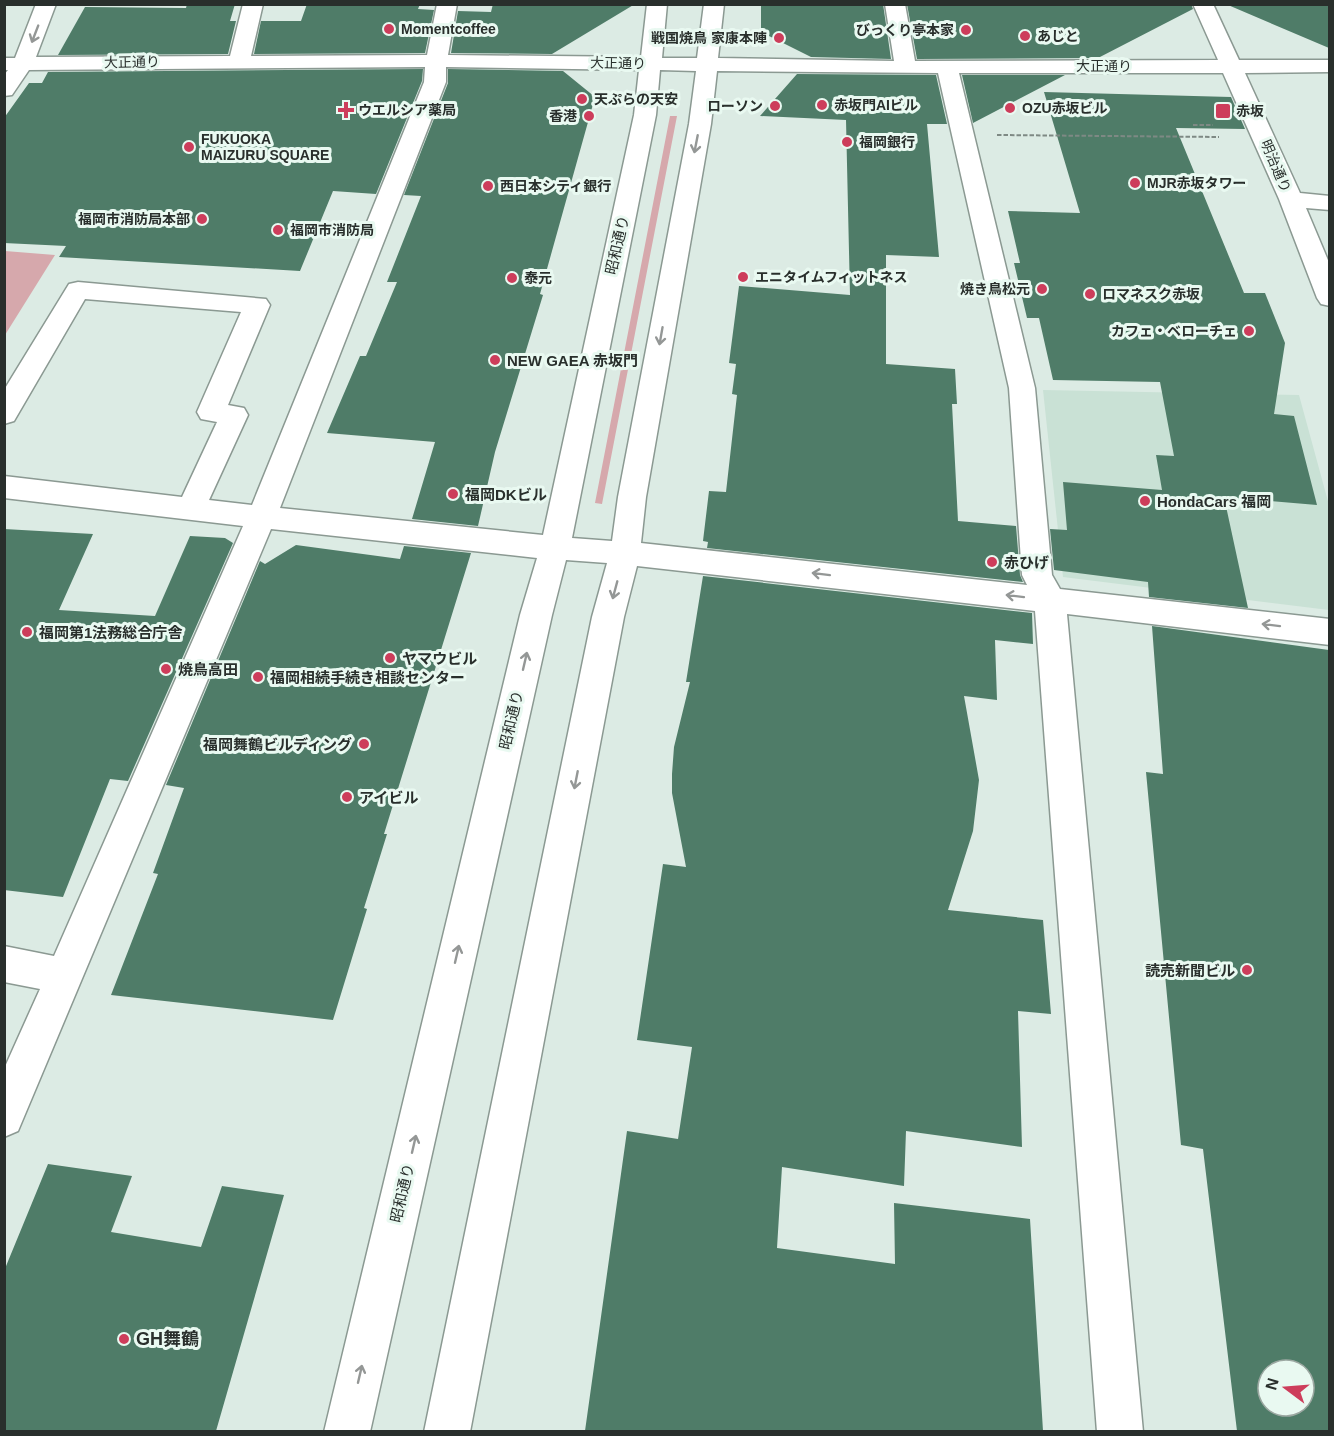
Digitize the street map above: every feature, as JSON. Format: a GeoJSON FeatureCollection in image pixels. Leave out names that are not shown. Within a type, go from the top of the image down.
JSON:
{"type":"FeatureCollection","features":[{"type":"Feature","properties":{"kind":"street"},"geometry":{"type":"LineString","coordinates":[[4,90],[14,64],[46,4]]}},
{"type":"Feature","properties":{"kind":"street"},"geometry":{"type":"LineString","coordinates":[[239,61],[253,4]]}},
{"type":"Feature","properties":{"kind":"street"},"geometry":{"type":"LineString","coordinates":[[4,1117],[262,516],[435,82],[436,61],[447,4]]}},
{"type":"Feature","properties":{"kind":"street","name":"昭和通り"},"geometry":{"type":"LineString","coordinates":[[347,1431],[536,615],[555,547],[645,115],[657,4]]}},
{"type":"Feature","properties":{"kind":"street"},"geometry":{"type":"LineString","coordinates":[[447,1431],[606,628],[625,552],[632,497],[700,123],[714,4]]}},
{"type":"Feature","properties":{"kind":"street"},"geometry":{"type":"LineString","coordinates":[[896,4],[906,67]]}},
{"type":"Feature","properties":{"kind":"street","name":"明治通り"},"geometry":{"type":"LineString","coordinates":[[1203,4],[1291,200],[1328,293]]}},
{"type":"Feature","properties":{"kind":"street","name":"大正通り"},"geometry":{"type":"LineString","coordinates":[[14,64],[436,61],[906,67],[1329,66]]}},
{"type":"Feature","properties":{"kind":"street"},"geometry":{"type":"LineString","coordinates":[[947,66],[1022,388],[1037,575],[1050,600],[1120,1431]]}},
{"type":"Feature","properties":{"kind":"street"},"geometry":{"type":"LineString","coordinates":[[1291,200],[1329,203]]}},
{"type":"Feature","properties":{"kind":"street"},"geometry":{"type":"LineString","coordinates":[[4,414],[78,290],[257,305],[211,412],[234,415],[191,508]]}},
{"type":"Feature","properties":{"kind":"street"},"geometry":{"type":"LineString","coordinates":[[4,487],[482,542],[625,552],[1329,632]]}},
{"type":"Feature","properties":{"kind":"street"},"geometry":{"type":"LineString","coordinates":[[4,964],[64,976]]}},
{"type":"Feature","properties":{"kind":"path"},"geometry":{"type":"LineString","coordinates":[[1193,125],[1213,125]]}},
{"type":"Feature","properties":{"kind":"path"},"geometry":{"type":"LineString","coordinates":[[963,135],[1219,137]]}},
{"type":"Feature","properties":{"kind":"shaded area"},"geometry":{"type":"Polygon","coordinates":[[[670,116],[677,116],[602,504],[595,503],[670,116]]]}},
{"type":"Feature","properties":{"kind":"shaded area"},"geometry":{"type":"Polygon","coordinates":[[[4,252],[55,255],[5,335],[4,252]]]}},
{"type":"Feature","properties":{"kind":"shaded area","name":"HondaCars 福岡"},"geometry":{"type":"Polygon","coordinates":[[[1043,390],[1299,395],[1329,505],[1329,610],[1063,577],[1043,390]]]}},
{"type":"Feature","properties":{"kind":"building"},"geometry":{"type":"Polygon","coordinates":[[[187,4],[235,4],[230,21],[236,21],[228,54],[58,55],[85,7],[186,8],[187,4]]]}},
{"type":"Feature","properties":{"kind":"building"},"geometry":{"type":"Polygon","coordinates":[[[307,4],[420,4],[418,9],[434,10],[425,53],[254,54],[261,21],[301,21],[307,4]]]}},
{"type":"Feature","properties":{"kind":"building"},"geometry":{"type":"Polygon","coordinates":[[[493,4],[635,4],[552,54],[451,53],[458,11],[491,12],[493,4]]]}},
{"type":"Feature","properties":{"kind":"building"},"geometry":{"type":"Polygon","coordinates":[[[761,4],[883,4],[891,59],[811,57],[761,32],[761,4]]]}},
{"type":"Feature","properties":{"kind":"building"},"geometry":{"type":"Polygon","coordinates":[[[907,4],[1191,4],[1193,9],[1098,58],[917,59],[907,4]]]}},
{"type":"Feature","properties":{"kind":"building"},"geometry":{"type":"Polygon","coordinates":[[[1329,4],[1329,48],[1228,5],[1329,4]]]}},
{"type":"Feature","properties":{"kind":"building"},"geometry":{"type":"Polygon","coordinates":[[[423,69],[422,81],[376,194],[333,191],[300,271],[59,257],[66,246],[4,243],[4,118],[29,83],[42,83],[48,72],[423,69]]]}},
{"type":"Feature","properties":{"kind":"building"},"geometry":{"type":"Polygon","coordinates":[[[448,69],[563,71],[595,97],[540,294],[543,295],[495,452],[478,526],[412,519],[435,442],[327,433],[360,356],[366,356],[397,282],[387,282],[421,196],[404,195],[448,83],[448,69]]]}},
{"type":"Feature","properties":{"kind":"building"},"geometry":{"type":"Polygon","coordinates":[[[797,74],[936,75],[947,124],[927,124],[939,257],[886,255],[886,364],[955,369],[957,404],[952,404],[958,521],[1016,526],[1020,575],[1023,582],[707,548],[708,542],[703,541],[709,491],[726,492],[737,395],[732,394],[736,364],[729,363],[739,286],[850,295],[846,120],[760,116],[797,74]]]}},
{"type":"Feature","properties":{"kind":"building"},"geometry":{"type":"Polygon","coordinates":[[[962,75],[1065,75],[973,123],[962,75]]]}},
{"type":"Feature","properties":{"kind":"building"},"geometry":{"type":"Polygon","coordinates":[[[1044,92],[1231,97],[1245,129],[1176,128],[1244,293],[1265,293],[1285,343],[1274,414],[1294,416],[1317,505],[1224,497],[1248,608],[1149,597],[1148,582],[1054,570],[1050,529],[1067,530],[1063,482],[1162,490],[1156,455],[1174,456],[1160,382],[1053,380],[1039,318],[1027,318],[1014,263],[1020,263],[1008,211],[1080,213],[1044,92]]]}},
{"type":"Feature","properties":{"kind":"building"},"geometry":{"type":"Polygon","coordinates":[[[4,529],[93,534],[59,610],[155,616],[190,536],[225,538],[233,543],[128,781],[110,779],[63,897],[4,890],[4,529]]]}},
{"type":"Feature","properties":{"kind":"building"},"geometry":{"type":"Polygon","coordinates":[[[296,545],[400,559],[404,546],[471,553],[384,834],[387,834],[364,908],[367,909],[333,1020],[111,995],[158,874],[153,873],[184,788],[166,785],[260,561],[265,564],[296,545]]]}},
{"type":"Feature","properties":{"kind":"building"},"geometry":{"type":"Polygon","coordinates":[[[703,576],[1032,613],[1033,644],[995,640],[997,700],[964,696],[979,780],[973,831],[948,910],[1043,920],[1051,1014],[1018,1011],[1022,1147],[906,1131],[904,1186],[782,1167],[777,1248],[895,1264],[894,1203],[1030,1219],[1043,1431],[585,1431],[627,1131],[678,1139],[692,1047],[637,1040],[663,864],[686,867],[672,793],[672,774],[674,747],[690,682],[686,682],[703,576]]]}},
{"type":"Feature","properties":{"kind":"building"},"geometry":{"type":"Polygon","coordinates":[[[1152,626],[1329,650],[1329,1431],[1237,1431],[1203,1149],[1181,1145],[1146,772],[1163,774],[1152,626]]]}},
{"type":"Feature","properties":{"kind":"building"},"geometry":{"type":"Polygon","coordinates":[[[48,1164],[132,1176],[111,1232],[201,1247],[222,1186],[284,1195],[216,1431],[4,1431],[4,1271],[48,1164]]]}},
{"type":"Feature","properties":{"kind":"place","name":"Momentcoffee"},"geometry":{"type":"Point","coordinates":[389,29]}},
{"type":"Feature","properties":{"kind":"place","name":"びっくり亭本家"},"geometry":{"type":"Point","coordinates":[966,30]}},
{"type":"Feature","properties":{"kind":"place","name":"あじと"},"geometry":{"type":"Point","coordinates":[1025,36]}},
{"type":"Feature","properties":{"kind":"place","name":"戦国焼鳥 家康本陣"},"geometry":{"type":"Point","coordinates":[779,38]}},
{"type":"Feature","properties":{"kind":"place","name":"天ぷらの天安"},"geometry":{"type":"Point","coordinates":[582,99]}},
{"type":"Feature","properties":{"kind":"place","name":"赤坂門AIビル"},"geometry":{"type":"Point","coordinates":[822,105]}},
{"type":"Feature","properties":{"kind":"place","name":"ローソン"},"geometry":{"type":"Point","coordinates":[775,106]}},
{"type":"Feature","properties":{"kind":"place","name":"OZU赤坂ビル"},"geometry":{"type":"Point","coordinates":[1010,108]}},
{"type":"Feature","properties":{"kind":"place","name":"ウエルシア薬局"},"geometry":{"type":"Point","coordinates":[346,110]}},
{"type":"Feature","properties":{"kind":"place","name":"赤坂"},"geometry":{"type":"Point","coordinates":[1223,111]}},
{"type":"Feature","properties":{"kind":"place","name":"香港"},"geometry":{"type":"Point","coordinates":[589,116]}},
{"type":"Feature","properties":{"kind":"place","name":"福岡銀行"},"geometry":{"type":"Point","coordinates":[847,142]}},
{"type":"Feature","properties":{"kind":"place","name":"FUKUOKA MAIZURU SQUARE"},"geometry":{"type":"Point","coordinates":[189,147]}},
{"type":"Feature","properties":{"kind":"place","name":"MJR赤坂タワー"},"geometry":{"type":"Point","coordinates":[1135,183]}},
{"type":"Feature","properties":{"kind":"place","name":"西日本シティ銀行"},"geometry":{"type":"Point","coordinates":[488,186]}},
{"type":"Feature","properties":{"kind":"place","name":"福岡市消防局本部"},"geometry":{"type":"Point","coordinates":[202,219]}},
{"type":"Feature","properties":{"kind":"place","name":"福岡市消防局"},"geometry":{"type":"Point","coordinates":[278,230]}},
{"type":"Feature","properties":{"kind":"place","name":"エニタイムフィットネス"},"geometry":{"type":"Point","coordinates":[743,277]}},
{"type":"Feature","properties":{"kind":"place","name":"泰元"},"geometry":{"type":"Point","coordinates":[512,278]}},
{"type":"Feature","properties":{"kind":"place","name":"焼き鳥松元"},"geometry":{"type":"Point","coordinates":[1042,289]}},
{"type":"Feature","properties":{"kind":"place","name":"ロマネスク赤坂"},"geometry":{"type":"Point","coordinates":[1090,294]}},
{"type":"Feature","properties":{"kind":"place","name":"カフェ・ベローチェ"},"geometry":{"type":"Point","coordinates":[1249,331]}},
{"type":"Feature","properties":{"kind":"place","name":"NEW GAEA 赤坂門"},"geometry":{"type":"Point","coordinates":[495,360]}},
{"type":"Feature","properties":{"kind":"place","name":"福岡DKビル"},"geometry":{"type":"Point","coordinates":[453,494]}},
{"type":"Feature","properties":{"kind":"place","name":"HondaCars 福岡"},"geometry":{"type":"Point","coordinates":[1145,501]}},
{"type":"Feature","properties":{"kind":"place","name":"赤ひげ"},"geometry":{"type":"Point","coordinates":[992,562]}},
{"type":"Feature","properties":{"kind":"place","name":"福岡第1法務総合庁舎"},"geometry":{"type":"Point","coordinates":[27,632]}},
{"type":"Feature","properties":{"kind":"place","name":"ヤマウビル"},"geometry":{"type":"Point","coordinates":[390,658]}},
{"type":"Feature","properties":{"kind":"place","name":"焼鳥高田"},"geometry":{"type":"Point","coordinates":[166,669]}},
{"type":"Feature","properties":{"kind":"place","name":"福岡相続手続き相談センター"},"geometry":{"type":"Point","coordinates":[258,677]}},
{"type":"Feature","properties":{"kind":"place","name":"福岡舞鶴ビルディング"},"geometry":{"type":"Point","coordinates":[364,744]}},
{"type":"Feature","properties":{"kind":"place","name":"アイビル"},"geometry":{"type":"Point","coordinates":[347,797]}},
{"type":"Feature","properties":{"kind":"place","name":"読売新聞ビル"},"geometry":{"type":"Point","coordinates":[1247,970]}},
{"type":"Feature","properties":{"kind":"place","name":"GH舞鶴"},"geometry":{"type":"Point","coordinates":[124,1339]}}]}
